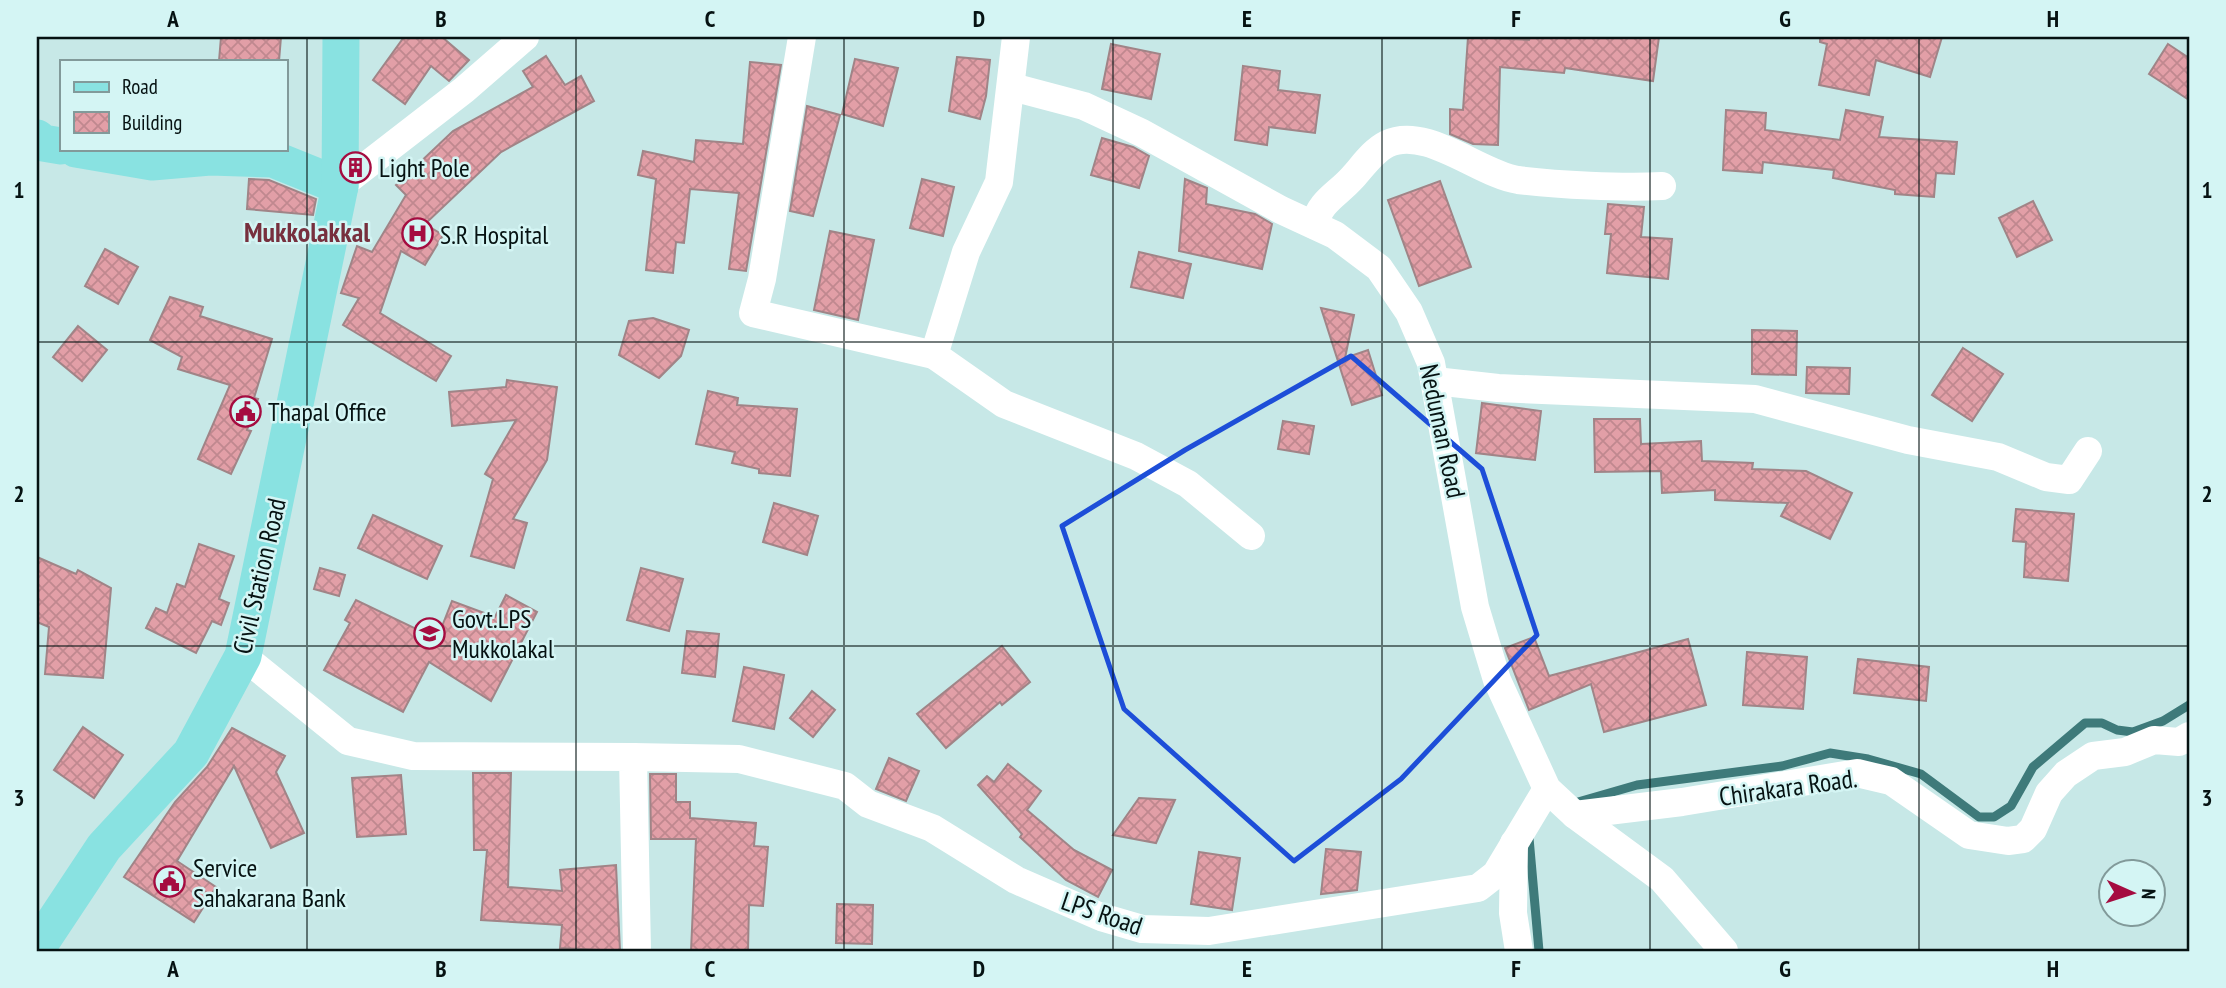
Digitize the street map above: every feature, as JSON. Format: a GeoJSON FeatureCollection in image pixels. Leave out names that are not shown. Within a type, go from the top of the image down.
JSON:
{"type":"FeatureCollection","features":[{"type":"Feature","properties":{"kind":"main road","name":"Civil Station Road"},"geometry":{"type":"LineString","coordinates":[[37,948],[104,847],[191,753],[243,656],[340,186],[341,37]]}},
{"type":"Feature","properties":{"kind":"main road"},"geometry":{"type":"LineString","coordinates":[[37,138],[43,143],[60,146]]}},
{"type":"Feature","properties":{"kind":"main road"},"geometry":{"type":"LineString","coordinates":[[82,150],[152,162],[211,157],[273,159],[340,186]]}},
{"type":"Feature","properties":{"kind":"street"},"geometry":{"type":"LineString","coordinates":[[340,186],[464,90],[525,37]]}},
{"type":"Feature","properties":{"kind":"street"},"geometry":{"type":"LineString","coordinates":[[802,37],[762,279],[752,313],[934,355],[1004,404],[1136,456],[1188,484],[1251,536]]}},
{"type":"Feature","properties":{"kind":"street"},"geometry":{"type":"LineString","coordinates":[[934,355],[966,252],[999,182],[1016,37]]}},
{"type":"Feature","properties":{"kind":"street","name":"Neduman Road"},"geometry":{"type":"LineString","coordinates":[[1012,87],[1084,106],[1143,133],[1335,235],[1379,268],[1409,312],[1432,363],[1475,607],[1497,680],[1547,789]]}},
{"type":"Feature","properties":{"kind":"street"},"geometry":{"type":"LineString","coordinates":[[1314,225],[1318,209],[1344,187],[1371,157],[1387,144],[1402,140],[1439,147],[1489,172],[1517,180],[1623,187],[1662,186]]}},
{"type":"Feature","properties":{"kind":"street"},"geometry":{"type":"LineString","coordinates":[[1435,381],[1498,388],[1755,399],[1908,440],[1998,457],[2046,477],[2070,480],[2088,451]]}},
{"type":"Feature","properties":{"kind":"street","name":"LPS Road"},"geometry":{"type":"LineString","coordinates":[[243,656],[348,741],[414,756],[739,758],[845,786],[868,804],[932,828],[1016,880],[1101,917],[1154,930],[1209,931],[1478,888],[1496,874],[1547,789]]}},
{"type":"Feature","properties":{"kind":"street","name":"Chirakara Road."},"geometry":{"type":"LineString","coordinates":[[1575,815],[1682,802],[1857,773],[1891,781],[1969,835],[2008,841],[2023,839],[2033,829],[2049,793],[2066,774],[2093,755],[2125,752],[2154,740],[2179,742],[2189,736]]}},
{"type":"Feature","properties":{"kind":"street"},"geometry":{"type":"LineString","coordinates":[[633,757],[636,951]]}},
{"type":"Feature","properties":{"kind":"street"},"geometry":{"type":"LineString","coordinates":[[1547,789],[1575,815],[1662,879],[1724,951]]}},
{"type":"Feature","properties":{"kind":"street"},"geometry":{"type":"LineString","coordinates":[[1514,843],[1513,913],[1519,951]]}},
{"type":"Feature","properties":{"kind":"highlighted area"},"geometry":{"type":"Polygon","coordinates":[[[1351,356],[1482,469],[1537,635],[1401,779],[1294,861],[1124,709],[1062,526],[1185,450],[1351,356]]]}},
{"type":"Feature","properties":{"kind":"building"},"geometry":{"type":"Polygon","coordinates":[[[221,37],[281,37],[279,60],[219,60],[221,37]]]}},
{"type":"Feature","properties":{"kind":"building"},"geometry":{"type":"Polygon","coordinates":[[[404,37],[442,37],[469,60],[449,81],[431,66],[405,104],[373,80],[404,37]]]}},
{"type":"Feature","properties":{"kind":"building"},"geometry":{"type":"Polygon","coordinates":[[[1468,37],[1529,40],[1530,37],[1659,37],[1653,81],[1565,68],[1564,73],[1500,67],[1498,145],[1473,144],[1450,134],[1450,109],[1463,110],[1468,37]]]}},
{"type":"Feature","properties":{"kind":"building"},"geometry":{"type":"Polygon","coordinates":[[[1820,37],[1942,37],[1930,77],[1876,60],[1869,95],[1819,85],[1827,44],[1820,42],[1820,37]]]}},
{"type":"Feature","properties":{"kind":"building"},"geometry":{"type":"Polygon","coordinates":[[[1111,44],[1160,54],[1151,99],[1102,89],[1111,44]]]}},
{"type":"Feature","properties":{"kind":"building"},"geometry":{"type":"Polygon","coordinates":[[[2168,44],[2189,58],[2189,100],[2149,74],[2168,44]]]}},
{"type":"Feature","properties":{"kind":"building"},"geometry":{"type":"Polygon","coordinates":[[[546,56],[565,85],[581,76],[594,101],[501,152],[425,224],[443,235],[425,265],[401,251],[380,313],[451,356],[436,381],[343,325],[359,298],[341,293],[357,246],[372,252],[406,195],[396,185],[453,131],[533,87],[523,71],[546,56]]]}},
{"type":"Feature","properties":{"kind":"building"},"geometry":{"type":"Polygon","coordinates":[[[957,57],[990,60],[980,119],[949,111],[957,57]]]}},
{"type":"Feature","properties":{"kind":"building"},"geometry":{"type":"Polygon","coordinates":[[[855,59],[898,68],[883,126],[842,114],[855,59]]]}},
{"type":"Feature","properties":{"kind":"building"},"geometry":{"type":"Polygon","coordinates":[[[750,62],[781,65],[746,271],[729,269],[739,193],[690,189],[684,243],[676,242],[673,273],[646,270],[656,179],[638,175],[643,151],[694,162],[696,140],[743,144],[750,62]]]}},
{"type":"Feature","properties":{"kind":"building"},"geometry":{"type":"Polygon","coordinates":[[[1243,66],[1280,71],[1278,90],[1320,95],[1315,133],[1269,127],[1267,145],[1235,140],[1243,66]]]}},
{"type":"Feature","properties":{"kind":"building"},"geometry":{"type":"Polygon","coordinates":[[[807,106],[840,115],[813,216],[790,211],[807,106]]]}},
{"type":"Feature","properties":{"kind":"building"},"geometry":{"type":"Polygon","coordinates":[[[1726,110],[1766,113],[1765,130],[1840,140],[1846,110],[1883,117],[1879,137],[1957,142],[1954,174],[1936,173],[1934,197],[1895,194],[1895,190],[1833,178],[1834,170],[1763,162],[1762,173],[1723,170],[1726,110]]]}},
{"type":"Feature","properties":{"kind":"building"},"geometry":{"type":"Polygon","coordinates":[[[1102,138],[1133,147],[1149,156],[1139,188],[1091,175],[1102,138]]]}},
{"type":"Feature","properties":{"kind":"building"},"geometry":{"type":"Polygon","coordinates":[[[249,179],[269,180],[316,199],[313,215],[247,209],[249,179]]]}},
{"type":"Feature","properties":{"kind":"building"},"geometry":{"type":"Polygon","coordinates":[[[922,179],[954,187],[943,236],[910,228],[922,179]]]}},
{"type":"Feature","properties":{"kind":"building"},"geometry":{"type":"Polygon","coordinates":[[[1185,179],[1207,188],[1206,204],[1255,214],[1272,224],[1262,269],[1179,251],[1185,179]]]}},
{"type":"Feature","properties":{"kind":"building"},"geometry":{"type":"Polygon","coordinates":[[[1440,181],[1471,267],[1419,286],[1388,200],[1440,181]]]}},
{"type":"Feature","properties":{"kind":"building"},"geometry":{"type":"Polygon","coordinates":[[[2033,201],[2052,240],[2017,257],[1999,218],[2033,201]]]}},
{"type":"Feature","properties":{"kind":"building"},"geometry":{"type":"Polygon","coordinates":[[[1608,204],[1644,207],[1641,237],[1672,239],[1668,279],[1607,273],[1611,234],[1605,234],[1608,204]]]}},
{"type":"Feature","properties":{"kind":"building"},"geometry":{"type":"Polygon","coordinates":[[[830,231],[874,240],[858,320],[814,310],[830,231]]]}},
{"type":"Feature","properties":{"kind":"building"},"geometry":{"type":"Polygon","coordinates":[[[105,249],[138,267],[118,304],[85,286],[105,249]]]}},
{"type":"Feature","properties":{"kind":"building"},"geometry":{"type":"Polygon","coordinates":[[[1139,252],[1191,264],[1183,298],[1131,287],[1139,252]]]}},
{"type":"Feature","properties":{"kind":"building"},"geometry":{"type":"Polygon","coordinates":[[[170,297],[203,307],[200,316],[272,339],[254,398],[258,399],[247,430],[251,431],[231,474],[198,459],[230,385],[178,369],[182,357],[150,340],[170,297]]]}},
{"type":"Feature","properties":{"kind":"building"},"geometry":{"type":"Polygon","coordinates":[[[1321,308],[1354,315],[1345,358],[1368,350],[1382,395],[1352,405],[1321,308]]]}},
{"type":"Feature","properties":{"kind":"building"},"geometry":{"type":"Polygon","coordinates":[[[653,318],[689,330],[681,356],[659,378],[619,355],[629,321],[653,318]]]}},
{"type":"Feature","properties":{"kind":"building"},"geometry":{"type":"Polygon","coordinates":[[[78,326],[107,350],[82,381],[53,357],[78,326]]]}},
{"type":"Feature","properties":{"kind":"building"},"geometry":{"type":"Polygon","coordinates":[[[1752,330],[1797,331],[1796,375],[1752,374],[1752,330]]]}},
{"type":"Feature","properties":{"kind":"building"},"geometry":{"type":"Polygon","coordinates":[[[1963,348],[2003,374],[1972,421],[1932,395],[1963,348]]]}},
{"type":"Feature","properties":{"kind":"building"},"geometry":{"type":"Polygon","coordinates":[[[1807,367],[1850,368],[1849,394],[1806,393],[1807,367]]]}},
{"type":"Feature","properties":{"kind":"building"},"geometry":{"type":"Polygon","coordinates":[[[507,380],[557,387],[547,460],[513,519],[527,523],[514,568],[471,556],[493,479],[485,474],[516,420],[452,426],[449,392],[506,387],[507,380]]]}},
{"type":"Feature","properties":{"kind":"building"},"geometry":{"type":"Polygon","coordinates":[[[708,391],[738,398],[737,405],[797,409],[790,476],[759,473],[759,469],[732,463],[735,452],[696,444],[708,391]]]}},
{"type":"Feature","properties":{"kind":"building"},"geometry":{"type":"Polygon","coordinates":[[[1482,403],[1541,411],[1535,460],[1476,453],[1482,403]]]}},
{"type":"Feature","properties":{"kind":"building"},"geometry":{"type":"Polygon","coordinates":[[[1594,419],[1640,419],[1641,444],[1701,441],[1702,461],[1753,463],[1752,469],[1806,471],[1852,493],[1830,539],[1781,516],[1788,503],[1715,500],[1715,490],[1662,493],[1661,471],[1595,472],[1594,419]]]}},
{"type":"Feature","properties":{"kind":"building"},"geometry":{"type":"Polygon","coordinates":[[[1283,421],[1314,426],[1309,454],[1278,449],[1283,421]]]}},
{"type":"Feature","properties":{"kind":"building"},"geometry":{"type":"Polygon","coordinates":[[[774,503],[818,516],[807,555],[763,542],[774,503]]]}},
{"type":"Feature","properties":{"kind":"building"},"geometry":{"type":"Polygon","coordinates":[[[2016,509],[2074,514],[2068,581],[2024,577],[2026,542],[2013,541],[2016,509]]]}},
{"type":"Feature","properties":{"kind":"building"},"geometry":{"type":"Polygon","coordinates":[[[373,515],[442,546],[427,579],[358,548],[373,515]]]}},
{"type":"Feature","properties":{"kind":"building"},"geometry":{"type":"Polygon","coordinates":[[[199,544],[234,556],[219,599],[229,603],[221,625],[212,621],[196,653],[146,628],[156,608],[167,613],[177,584],[185,587],[199,544]]]}},
{"type":"Feature","properties":{"kind":"building"},"geometry":{"type":"Polygon","coordinates":[[[37,557],[76,574],[78,570],[111,588],[103,678],[45,674],[49,627],[37,622],[37,557]]]}},
{"type":"Feature","properties":{"kind":"building"},"geometry":{"type":"Polygon","coordinates":[[[320,568],[345,575],[339,596],[314,589],[320,568]]]}},
{"type":"Feature","properties":{"kind":"building"},"geometry":{"type":"Polygon","coordinates":[[[641,568],[683,579],[669,631],[627,620],[641,568]]]}},
{"type":"Feature","properties":{"kind":"building"},"geometry":{"type":"Polygon","coordinates":[[[506,595],[537,612],[491,701],[429,662],[403,712],[324,670],[350,623],[345,620],[356,600],[437,639],[452,601],[495,617],[506,595]]]}},
{"type":"Feature","properties":{"kind":"building"},"geometry":{"type":"Polygon","coordinates":[[[687,631],[719,634],[715,677],[682,673],[687,631]]]}},
{"type":"Feature","properties":{"kind":"building"},"geometry":{"type":"Polygon","coordinates":[[[1534,637],[1549,676],[1688,639],[1706,705],[1604,732],[1591,684],[1529,710],[1505,648],[1534,637]]]}},
{"type":"Feature","properties":{"kind":"building"},"geometry":{"type":"Polygon","coordinates":[[[1002,646],[1030,682],[1002,705],[1000,702],[946,748],[917,714],[1002,646]]]}},
{"type":"Feature","properties":{"kind":"building"},"geometry":{"type":"Polygon","coordinates":[[[1747,652],[1807,657],[1803,709],[1743,705],[1747,652]]]}},
{"type":"Feature","properties":{"kind":"building"},"geometry":{"type":"Polygon","coordinates":[[[1858,659],[1929,667],[1926,701],[1854,693],[1858,659]]]}},
{"type":"Feature","properties":{"kind":"building"},"geometry":{"type":"Polygon","coordinates":[[[744,667],[784,675],[774,729],[733,721],[744,667]]]}},
{"type":"Feature","properties":{"kind":"building"},"geometry":{"type":"Polygon","coordinates":[[[812,691],[835,710],[813,737],[790,718],[812,691]]]}},
{"type":"Feature","properties":{"kind":"building"},"geometry":{"type":"Polygon","coordinates":[[[83,727],[123,755],[94,798],[54,770],[83,727]]]}},
{"type":"Feature","properties":{"kind":"building"},"geometry":{"type":"Polygon","coordinates":[[[232,728],[285,756],[276,772],[304,833],[271,848],[234,766],[177,861],[216,887],[194,922],[124,877],[175,802],[207,767],[232,728]]]}},
{"type":"Feature","properties":{"kind":"building"},"geometry":{"type":"Polygon","coordinates":[[[889,758],[919,771],[906,801],[876,789],[889,758]]]}},
{"type":"Feature","properties":{"kind":"building"},"geometry":{"type":"Polygon","coordinates":[[[1008,764],[1041,791],[1027,810],[1074,850],[1112,870],[1098,897],[1066,880],[1020,837],[1022,834],[978,785],[987,776],[994,782],[1008,764]]]}},
{"type":"Feature","properties":{"kind":"building"},"geometry":{"type":"Polygon","coordinates":[[[473,773],[511,773],[508,887],[562,891],[560,870],[616,865],[620,951],[560,948],[562,925],[481,920],[487,850],[474,850],[473,773]]]}},
{"type":"Feature","properties":{"kind":"building"},"geometry":{"type":"Polygon","coordinates":[[[650,774],[676,774],[676,802],[690,802],[690,818],[756,823],[754,846],[768,847],[763,906],[749,905],[748,951],[691,951],[696,839],[651,839],[650,774]]]}},
{"type":"Feature","properties":{"kind":"building"},"geometry":{"type":"Polygon","coordinates":[[[401,775],[406,834],[357,837],[352,778],[401,775]]]}},
{"type":"Feature","properties":{"kind":"building"},"geometry":{"type":"Polygon","coordinates":[[[1139,798],[1175,800],[1156,843],[1113,835],[1139,798]]]}},
{"type":"Feature","properties":{"kind":"building"},"geometry":{"type":"Polygon","coordinates":[[[1326,849],[1361,852],[1357,890],[1321,894],[1326,849]]]}},
{"type":"Feature","properties":{"kind":"building"},"geometry":{"type":"Polygon","coordinates":[[[1199,852],[1240,858],[1232,910],[1191,904],[1199,852]]]}},
{"type":"Feature","properties":{"kind":"building"},"geometry":{"type":"Polygon","coordinates":[[[837,904],[873,905],[872,944],[836,943],[837,904]]]}},
{"type":"Feature","properties":{"kind":"waterway"},"geometry":{"type":"LineString","coordinates":[[1578,802],[1637,785],[1782,766],[1830,753],[1868,759],[1921,774],[1979,817],[1994,817],[2011,806],[2033,767],[2085,723],[2102,723],[2117,730],[2133,732],[2163,721],[2189,705]]}},
{"type":"Feature","properties":{"kind":"waterway"},"geometry":{"type":"LineString","coordinates":[[1529,838],[1539,951]]}},
{"type":"Feature","properties":{"kind":"place","name":"Light Pole"},"geometry":{"type":"Point","coordinates":[356,167]}},
{"type":"Feature","properties":{"kind":"place","name":"S.R Hospital"},"geometry":{"type":"Point","coordinates":[417,234]}},
{"type":"Feature","properties":{"kind":"place","name":"Thapal Office"},"geometry":{"type":"Point","coordinates":[245,411]}},
{"type":"Feature","properties":{"kind":"place","name":"Govt.LPS Mukkolakal"},"geometry":{"type":"Point","coordinates":[429,633]}},
{"type":"Feature","properties":{"kind":"place","name":"Service Sahakarana Bank"},"geometry":{"type":"Point","coordinates":[170,882]}},
{"type":"Feature","properties":{"kind":"district","name":"Mukkolakkal"},"geometry":{"type":"Point","coordinates":[307,231]}}]}
